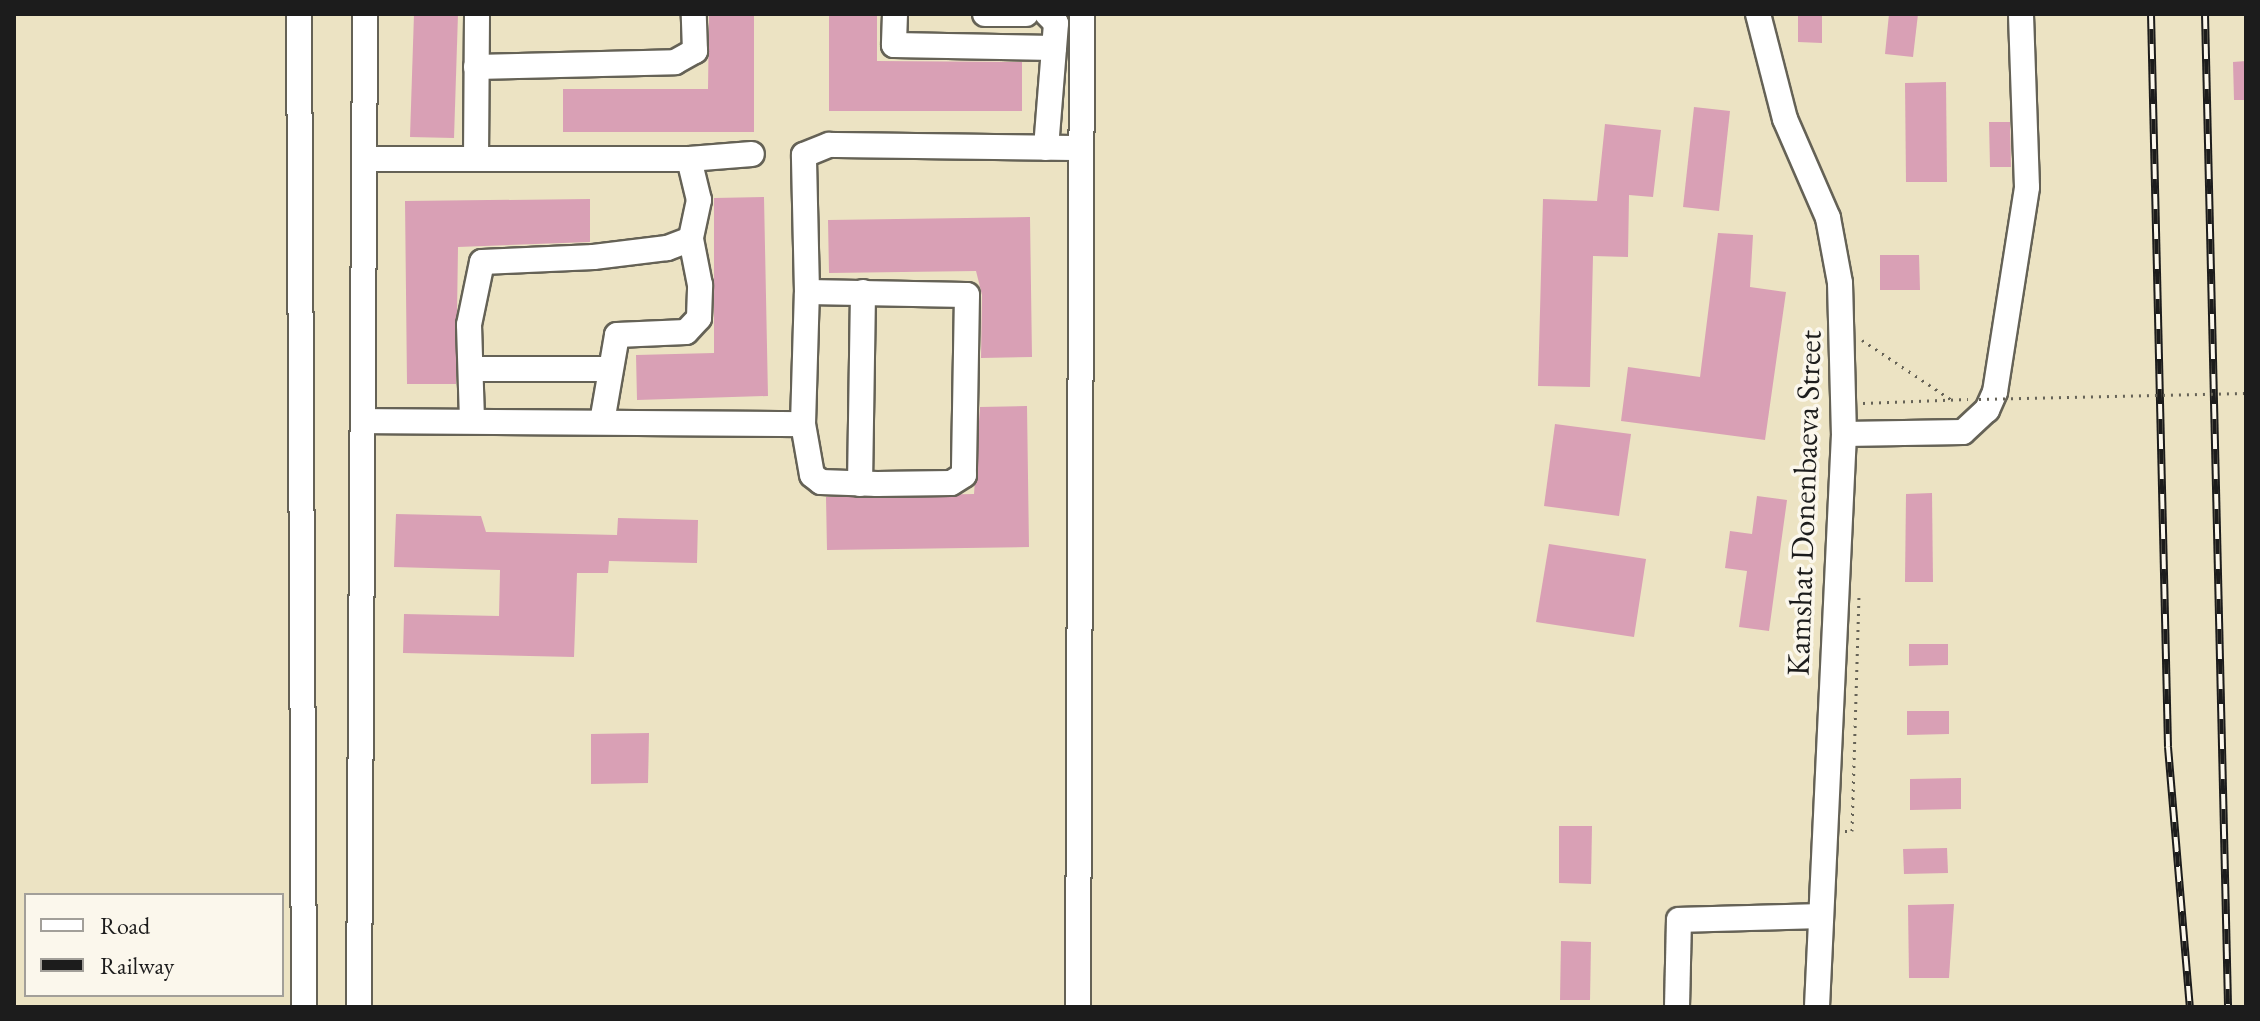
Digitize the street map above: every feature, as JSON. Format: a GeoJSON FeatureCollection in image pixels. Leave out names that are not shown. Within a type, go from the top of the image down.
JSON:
{"type":"FeatureCollection","features":[{"type":"Feature","properties":{"kind":"street"},"geometry":{"type":"LineString","coordinates":[[299,14],[304,1007]]}},
{"type":"Feature","properties":{"kind":"street"},"geometry":{"type":"LineString","coordinates":[[359,1007],[367,159],[365,14]]}},
{"type":"Feature","properties":{"kind":"street"},"geometry":{"type":"LineString","coordinates":[[476,159],[477,14]]}},
{"type":"Feature","properties":{"kind":"street"},"geometry":{"type":"LineString","coordinates":[[476,67],[675,62],[695,51],[694,14]]}},
{"type":"Feature","properties":{"kind":"street"},"geometry":{"type":"LineString","coordinates":[[895,14],[894,45],[1054,48]]}},
{"type":"Feature","properties":{"kind":"street"},"geometry":{"type":"LineString","coordinates":[[986,47],[985,15],[1026,14]]}},
{"type":"Feature","properties":{"kind":"street"},"geometry":{"type":"LineString","coordinates":[[1046,148],[1056,23],[1047,14]]}},
{"type":"Feature","properties":{"kind":"street"},"geometry":{"type":"LineString","coordinates":[[1078,1007],[1082,14]]}},
{"type":"Feature","properties":{"kind":"street","name":"Kamshat Donenbaeva Street"},"geometry":{"type":"LineString","coordinates":[[1758,14],[1785,119],[1828,218],[1840,283],[1844,434],[1817,1007]]}},
{"type":"Feature","properties":{"kind":"street"},"geometry":{"type":"LineString","coordinates":[[1844,434],[1963,432],[1980,421],[1991,401],[2027,187],[2021,14]]}},
{"type":"Feature","properties":{"kind":"street"},"geometry":{"type":"LineString","coordinates":[[807,292],[967,295],[970,391],[964,475],[951,483],[821,482],[812,475],[803,424],[807,292],[804,155],[829,145],[1081,148]]}},
{"type":"Feature","properties":{"kind":"street"},"geometry":{"type":"LineString","coordinates":[[367,159],[689,159],[752,154]]}},
{"type":"Feature","properties":{"kind":"street"},"geometry":{"type":"LineString","coordinates":[[602,422],[608,369],[617,335],[686,332],[699,318],[700,285],[691,239],[699,200],[689,159]]}},
{"type":"Feature","properties":{"kind":"street"},"geometry":{"type":"LineString","coordinates":[[472,421],[469,325],[482,262],[594,257],[667,248],[691,239]]}},
{"type":"Feature","properties":{"kind":"street"},"geometry":{"type":"LineString","coordinates":[[860,484],[863,292]]}},
{"type":"Feature","properties":{"kind":"street"},"geometry":{"type":"LineString","coordinates":[[472,369],[608,369]]}},
{"type":"Feature","properties":{"kind":"street"},"geometry":{"type":"LineString","coordinates":[[364,421],[803,424]]}},
{"type":"Feature","properties":{"kind":"street"},"geometry":{"type":"LineString","coordinates":[[1677,1007],[1679,920],[1820,916]]}},
{"type":"Feature","properties":{"kind":"path"},"geometry":{"type":"LineString","coordinates":[[1856,335],[1952,400],[2246,393]]}},
{"type":"Feature","properties":{"kind":"building"},"geometry":{"type":"Polygon","coordinates":[[[414,14],[458,14],[454,138],[410,137],[414,14]]]}},
{"type":"Feature","properties":{"kind":"building"},"geometry":{"type":"Polygon","coordinates":[[[709,14],[754,14],[754,132],[563,132],[563,89],[708,89],[709,14]]]}},
{"type":"Feature","properties":{"kind":"building"},"geometry":{"type":"Polygon","coordinates":[[[829,14],[877,14],[877,61],[1022,62],[1022,111],[829,111],[829,14]]]}},
{"type":"Feature","properties":{"kind":"building"},"geometry":{"type":"Polygon","coordinates":[[[1798,14],[1822,14],[1822,43],[1798,42],[1798,14]]]}},
{"type":"Feature","properties":{"kind":"building"},"geometry":{"type":"Polygon","coordinates":[[[1889,14],[1918,14],[1913,57],[1885,54],[1889,14]]]}},
{"type":"Feature","properties":{"kind":"building"},"geometry":{"type":"Polygon","coordinates":[[[2246,61],[2246,100],[2234,100],[2233,62],[2246,61]]]}},
{"type":"Feature","properties":{"kind":"building"},"geometry":{"type":"Polygon","coordinates":[[[1946,82],[1947,182],[1906,182],[1905,83],[1946,82]]]}},
{"type":"Feature","properties":{"kind":"building"},"geometry":{"type":"Polygon","coordinates":[[[1694,107],[1730,111],[1719,211],[1683,207],[1694,107]]]}},
{"type":"Feature","properties":{"kind":"building"},"geometry":{"type":"Polygon","coordinates":[[[1989,122],[2010,122],[2011,167],[1990,167],[1989,122]]]}},
{"type":"Feature","properties":{"kind":"building"},"geometry":{"type":"Polygon","coordinates":[[[1605,124],[1661,130],[1653,197],[1629,195],[1628,257],[1593,256],[1590,387],[1538,386],[1543,199],[1597,201],[1605,124]]]}},
{"type":"Feature","properties":{"kind":"building"},"geometry":{"type":"Polygon","coordinates":[[[764,197],[768,396],[637,400],[636,355],[714,353],[714,198],[764,197]]]}},
{"type":"Feature","properties":{"kind":"building"},"geometry":{"type":"Polygon","coordinates":[[[590,199],[590,242],[458,247],[456,384],[407,384],[405,201],[590,199]]]}},
{"type":"Feature","properties":{"kind":"building"},"geometry":{"type":"Polygon","coordinates":[[[1030,217],[1032,357],[981,358],[982,295],[976,271],[829,273],[828,220],[1030,217]]]}},
{"type":"Feature","properties":{"kind":"building"},"geometry":{"type":"Polygon","coordinates":[[[1718,233],[1753,235],[1750,287],[1786,292],[1765,440],[1621,421],[1628,367],[1700,377],[1718,233]]]}},
{"type":"Feature","properties":{"kind":"building"},"geometry":{"type":"Polygon","coordinates":[[[1880,255],[1919,255],[1920,290],[1880,290],[1880,255]]]}},
{"type":"Feature","properties":{"kind":"building"},"geometry":{"type":"Polygon","coordinates":[[[1027,406],[1029,547],[827,550],[826,497],[974,494],[980,407],[1027,406]]]}},
{"type":"Feature","properties":{"kind":"building"},"geometry":{"type":"Polygon","coordinates":[[[1555,424],[1631,434],[1619,516],[1544,506],[1555,424]]]}},
{"type":"Feature","properties":{"kind":"building"},"geometry":{"type":"Polygon","coordinates":[[[1932,493],[1933,582],[1905,582],[1906,494],[1932,493]]]}},
{"type":"Feature","properties":{"kind":"building"},"geometry":{"type":"Polygon","coordinates":[[[1757,496],[1787,500],[1769,631],[1739,627],[1747,571],[1725,568],[1730,531],[1752,534],[1757,496]]]}},
{"type":"Feature","properties":{"kind":"building"},"geometry":{"type":"Polygon","coordinates":[[[396,514],[481,516],[486,532],[617,535],[618,518],[698,520],[697,563],[609,561],[608,573],[577,573],[574,657],[403,653],[404,614],[499,616],[500,570],[394,567],[396,514]]]}},
{"type":"Feature","properties":{"kind":"building"},"geometry":{"type":"Polygon","coordinates":[[[1549,544],[1646,559],[1634,637],[1536,622],[1549,544]]]}},
{"type":"Feature","properties":{"kind":"building"},"geometry":{"type":"Polygon","coordinates":[[[1909,644],[1948,644],[1948,665],[1909,666],[1909,644]]]}},
{"type":"Feature","properties":{"kind":"building"},"geometry":{"type":"Polygon","coordinates":[[[1907,711],[1949,711],[1949,734],[1907,735],[1907,711]]]}},
{"type":"Feature","properties":{"kind":"building"},"geometry":{"type":"Polygon","coordinates":[[[649,733],[648,783],[591,784],[591,734],[649,733]]]}},
{"type":"Feature","properties":{"kind":"building"},"geometry":{"type":"Polygon","coordinates":[[[1961,778],[1961,809],[1910,810],[1910,779],[1961,778]]]}},
{"type":"Feature","properties":{"kind":"building"},"geometry":{"type":"Polygon","coordinates":[[[1559,826],[1592,826],[1591,884],[1559,883],[1559,826]]]}},
{"type":"Feature","properties":{"kind":"building"},"geometry":{"type":"Polygon","coordinates":[[[1947,848],[1948,873],[1904,874],[1903,849],[1947,848]]]}},
{"type":"Feature","properties":{"kind":"building"},"geometry":{"type":"Polygon","coordinates":[[[1954,904],[1949,978],[1909,978],[1908,905],[1954,904]]]}},
{"type":"Feature","properties":{"kind":"building"},"geometry":{"type":"Polygon","coordinates":[[[1561,941],[1591,942],[1590,1000],[1560,1000],[1561,941]]]}},
{"type":"Feature","properties":{"kind":"railway"},"geometry":{"type":"LineString","coordinates":[[2151,14],[2168,747],[2190,1007]]}},
{"type":"Feature","properties":{"kind":"railway"},"geometry":{"type":"LineString","coordinates":[[2205,14],[2228,1007]]}}]}
